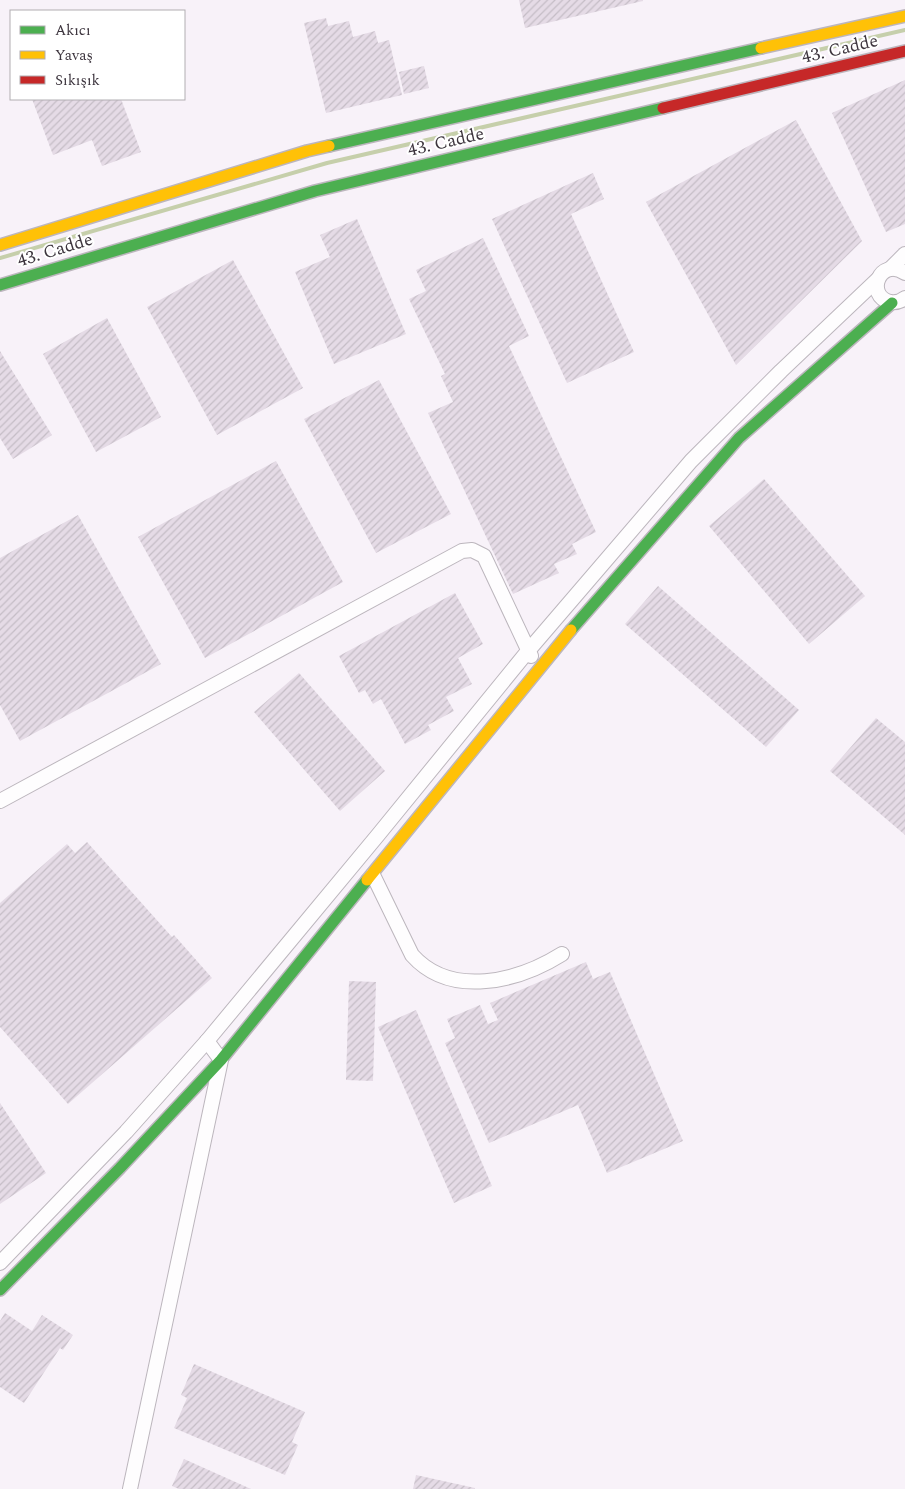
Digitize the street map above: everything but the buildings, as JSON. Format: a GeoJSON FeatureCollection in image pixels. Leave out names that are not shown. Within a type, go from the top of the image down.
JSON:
{"type":"FeatureCollection","features":[{"type":"Feature","properties":{"kind":"main road","name":"43. Cadde"},"geometry":{"type":"LineString","coordinates":[[0,245],[307,151],[905,16]]}},
{"type":"Feature","properties":{"kind":"main road","name":"43. Cadde"},"geometry":{"type":"LineString","coordinates":[[0,285],[315,191],[905,51]]}},
{"type":"Feature","properties":{"kind":"main road"},"geometry":{"type":"LineString","coordinates":[[0,1290],[222,1060],[539,669],[739,438],[899,300]]}},
{"type":"Feature","properties":{"kind":"street"},"geometry":{"type":"LineString","coordinates":[[0,1263],[126,1132],[207,1040],[528,651],[691,461],[782,370],[905,254]]}},
{"type":"Feature","properties":{"kind":"street"},"geometry":{"type":"LineString","coordinates":[[890,269],[900,270],[905,273]]}},
{"type":"Feature","properties":{"kind":"street"},"geometry":{"type":"LineString","coordinates":[[878,279],[879,294],[887,302],[899,300]]}},
{"type":"Feature","properties":{"kind":"street"},"geometry":{"type":"LineString","coordinates":[[0,801],[462,551],[472,550],[484,556],[528,651],[539,669]]}},
{"type":"Feature","properties":{"kind":"street"},"geometry":{"type":"LineString","coordinates":[[373,875],[412,955],[427,969],[436,974],[452,980],[502,979],[534,970],[562,954]]}},
{"type":"Feature","properties":{"kind":"street"},"geometry":{"type":"LineString","coordinates":[[130,1489],[222,1060],[207,1040]]}},
{"type":"Feature","properties":{"kind":"waterway"},"geometry":{"type":"LineString","coordinates":[[0,258],[327,163],[905,30]]}},
{"type":"Feature","properties":{"kind":"traffic: fast"},"geometry":{"type":"LineString","coordinates":[[329,146],[761,48]]}},
{"type":"Feature","properties":{"kind":"traffic: fast"},"geometry":{"type":"LineString","coordinates":[[0,285],[315,191],[663,108]]}},
{"type":"Feature","properties":{"kind":"traffic: fast"},"geometry":{"type":"LineString","coordinates":[[571,630],[739,438],[892,303]]}},
{"type":"Feature","properties":{"kind":"traffic: fast"},"geometry":{"type":"LineString","coordinates":[[0,1290],[120,1168],[221,1060],[367,880]]}},
{"type":"Feature","properties":{"kind":"traffic: slow"},"geometry":{"type":"LineString","coordinates":[[761,48],[905,16]]}},
{"type":"Feature","properties":{"kind":"traffic: slow"},"geometry":{"type":"LineString","coordinates":[[0,245],[307,151],[329,146]]}},
{"type":"Feature","properties":{"kind":"traffic: slow"},"geometry":{"type":"LineString","coordinates":[[367,880],[571,630]]}},
{"type":"Feature","properties":{"kind":"traffic: jam"},"geometry":{"type":"LineString","coordinates":[[663,108],[905,51]]}}]}
